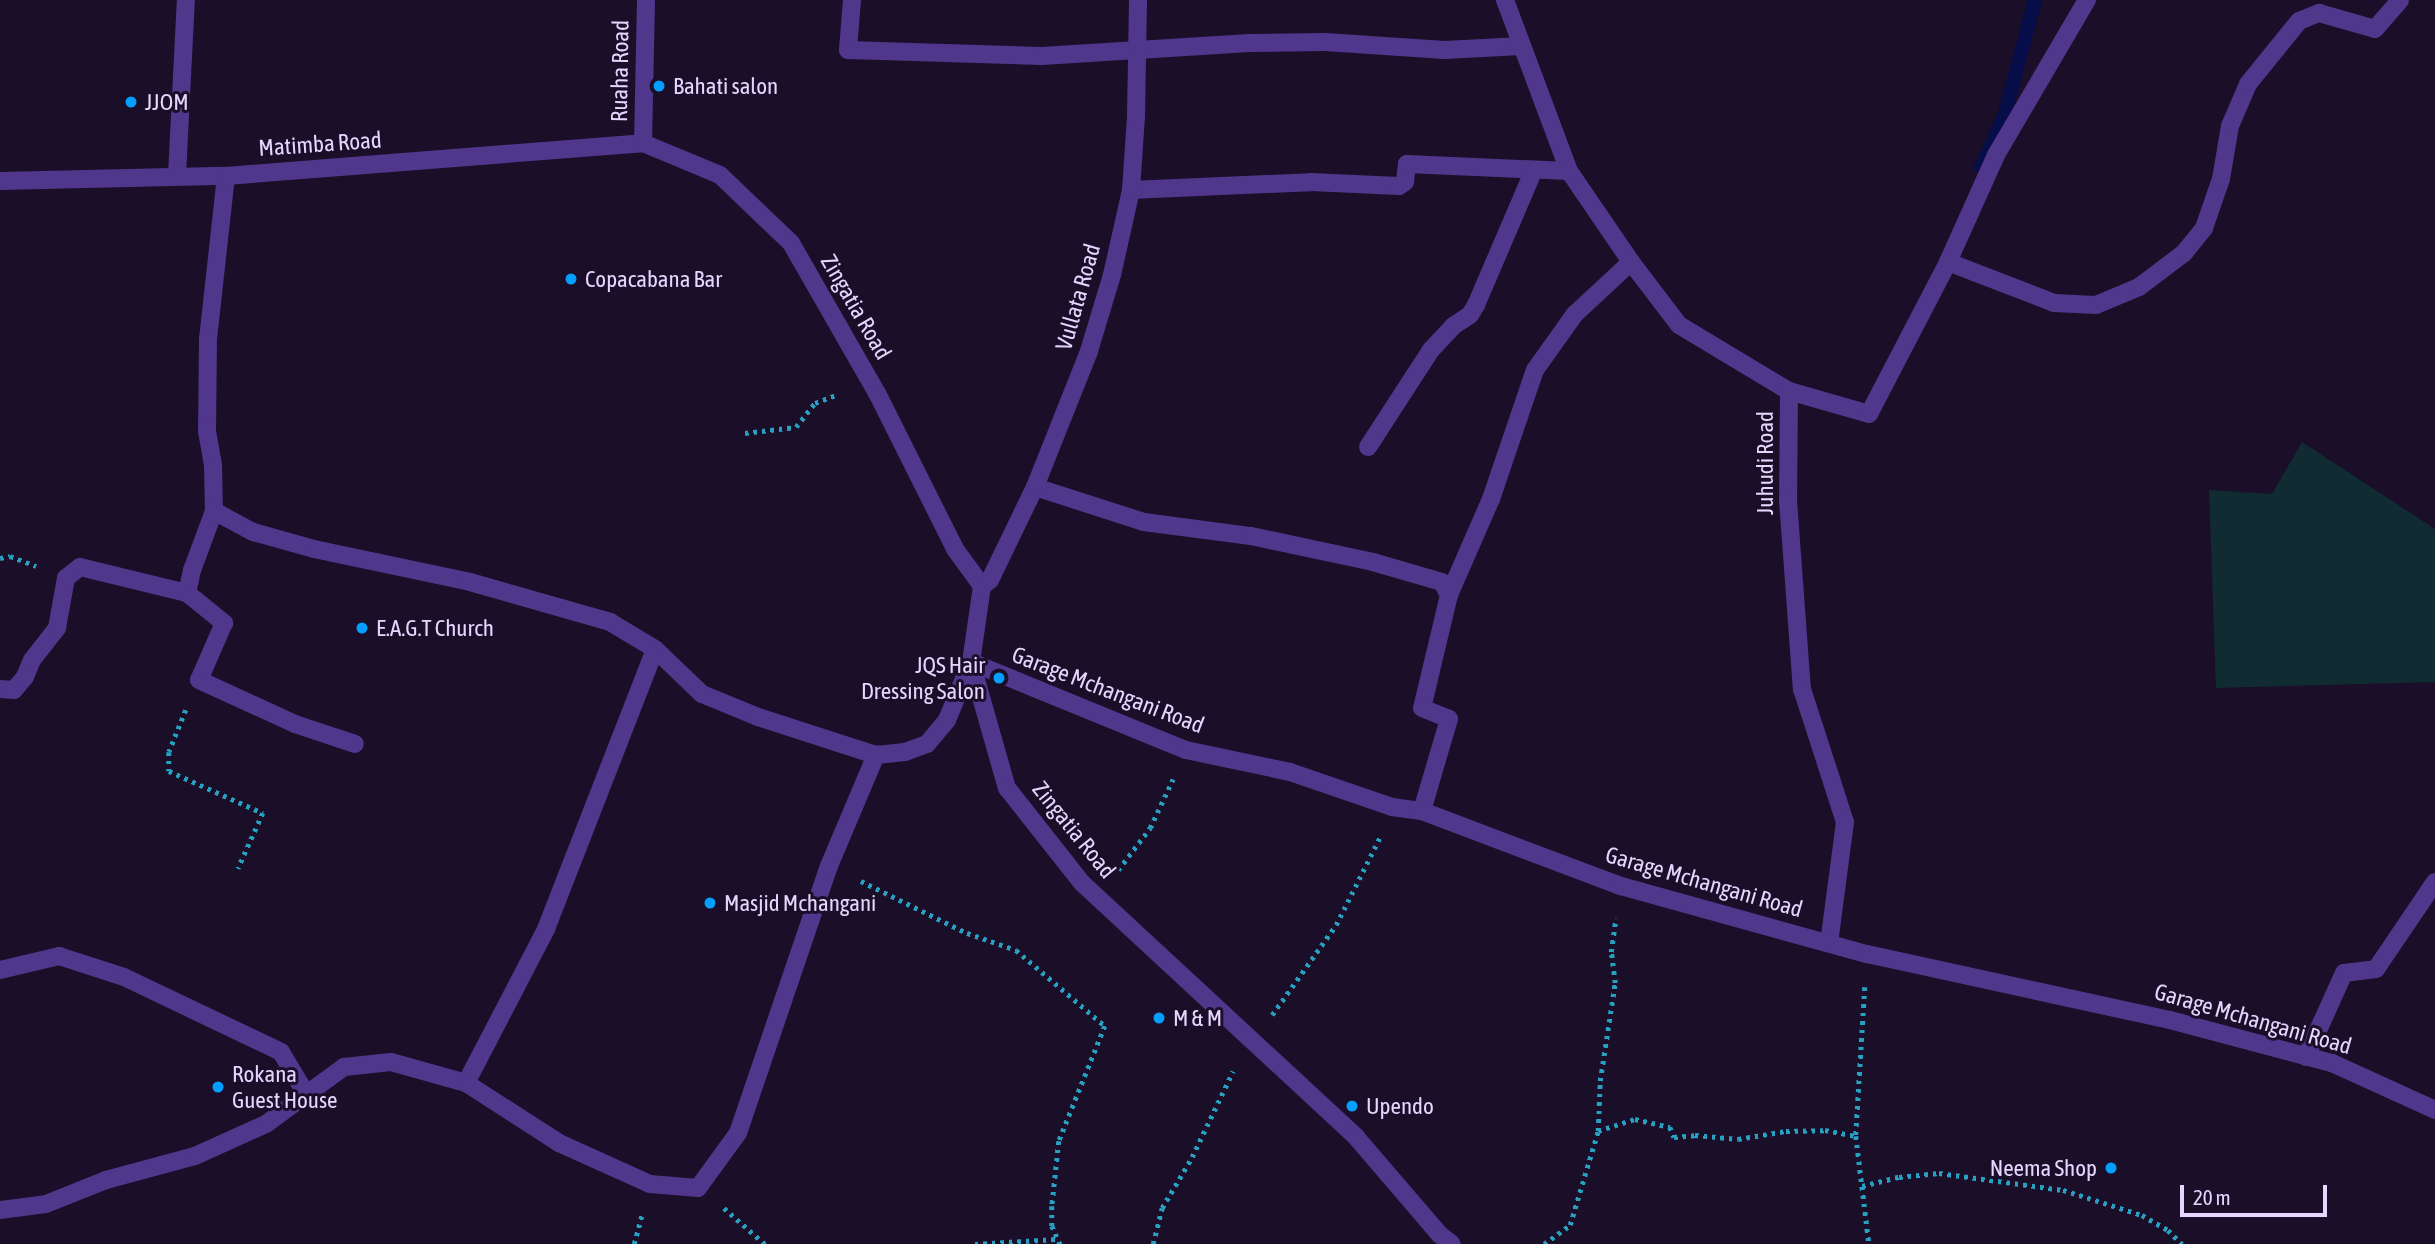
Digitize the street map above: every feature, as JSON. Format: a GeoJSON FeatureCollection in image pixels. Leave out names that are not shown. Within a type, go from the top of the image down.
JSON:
{"type":"FeatureCollection","features":[{"type":"Feature","properties":{"kind":"street"},"geometry":{"type":"LineString","coordinates":[[177,175],[186,0]]}},
{"type":"Feature","properties":{"kind":"street","name":"Ruaha Road"},"geometry":{"type":"LineString","coordinates":[[643,143],[646,0]]}},
{"type":"Feature","properties":{"kind":"street"},"geometry":{"type":"LineString","coordinates":[[852,0],[849,50],[1042,56],[1275,43],[1325,42],[1444,50],[1521,46]]}},
{"type":"Feature","properties":{"kind":"street","name":"Vullata Road"},"geometry":{"type":"LineString","coordinates":[[982,586],[990,580],[1035,486],[1089,351],[1112,275],[1131,190],[1136,116],[1138,0]]}},
{"type":"Feature","properties":{"kind":"street","name":"Juhudi Road"},"geometry":{"type":"LineString","coordinates":[[1505,0],[1569,171],[1631,262],[1679,325],[1789,391],[1788,500],[1802,689],[1845,822],[1829,943]]}},
{"type":"Feature","properties":{"kind":"street"},"geometry":{"type":"LineString","coordinates":[[1789,391],[1869,414],[1948,262],[1996,155],[2087,0]]}},
{"type":"Feature","properties":{"kind":"street"},"geometry":{"type":"LineString","coordinates":[[1948,262],[2054,303],[2096,305],[2139,287],[2184,253],[2204,228],[2221,179],[2231,126],[2248,85],[2299,21],[2319,13],[2375,29],[2400,0]]}},
{"type":"Feature","properties":{"kind":"street","name":"Matimba Road"},"geometry":{"type":"LineString","coordinates":[[0,181],[226,176],[643,143]]}},
{"type":"Feature","properties":{"kind":"street","name":"Zingatia Road"},"geometry":{"type":"LineString","coordinates":[[643,143],[720,175],[791,243],[877,393],[955,549],[982,586],[971,662],[1007,788],[1082,883],[1356,1137],[1439,1234],[1452,1244]]}},
{"type":"Feature","properties":{"kind":"street"},"geometry":{"type":"LineString","coordinates":[[1131,190],[1298,183],[1399,186],[1405,182],[1407,164],[1533,172],[1569,171]]}},
{"type":"Feature","properties":{"kind":"street"},"geometry":{"type":"LineString","coordinates":[[1368,447],[1432,350],[1454,326],[1470,315],[1476,305],[1533,172]]}},
{"type":"Feature","properties":{"kind":"street"},"geometry":{"type":"LineString","coordinates":[[187,593],[192,570],[214,511],[213,465],[207,431],[208,338],[226,176]]}},
{"type":"Feature","properties":{"kind":"street"},"geometry":{"type":"LineString","coordinates":[[1422,811],[1449,719],[1423,708],[1449,595],[1491,499],[1535,370],[1575,314],[1631,262]]}},
{"type":"Feature","properties":{"kind":"street"},"geometry":{"type":"LineString","coordinates":[[1035,486],[1144,522],[1251,536],[1373,562],[1442,582],[1449,595]]}},
{"type":"Feature","properties":{"kind":"street"},"geometry":{"type":"LineString","coordinates":[[214,511],[253,532],[302,546],[470,582],[610,622],[655,649],[702,694],[758,717],[876,755],[905,752],[927,744],[947,720],[971,662]]}},
{"type":"Feature","properties":{"kind":"street"},"geometry":{"type":"LineString","coordinates":[[0,689],[14,690],[25,677],[32,660],[57,628],[66,578],[80,566],[187,593],[224,623],[199,680],[295,724],[355,744]]}},
{"type":"Feature","properties":{"kind":"street"},"geometry":{"type":"LineString","coordinates":[[466,1083],[546,929],[655,649]]}},
{"type":"Feature","properties":{"kind":"street","name":"Garage Mchangani Road"},"geometry":{"type":"LineString","coordinates":[[971,662],[1186,750],[1290,772],[1391,807],[1422,811],[1621,886],[1867,954],[2170,1020],[2332,1063],[2435,1110]]}},
{"type":"Feature","properties":{"kind":"street"},"geometry":{"type":"LineString","coordinates":[[0,1210],[46,1203],[106,1180],[195,1156],[265,1124],[344,1066],[391,1062],[466,1083],[570,1148],[650,1184],[698,1188],[738,1133],[829,866],[876,755]]}},
{"type":"Feature","properties":{"kind":"street"},"geometry":{"type":"LineString","coordinates":[[2306,1057],[2344,973],[2376,969],[2435,881]]}},
{"type":"Feature","properties":{"kind":"street"},"geometry":{"type":"LineString","coordinates":[[0,970],[59,956],[124,977],[281,1052],[306,1094]]}},
{"type":"Feature","properties":{"kind":"path"},"geometry":{"type":"LineString","coordinates":[[745,433],[796,427],[815,403],[830,396],[849,392],[877,393]]}},
{"type":"Feature","properties":{"kind":"path"},"geometry":{"type":"LineString","coordinates":[[199,680],[169,752],[169,771],[263,813],[238,869]]}},
{"type":"Feature","properties":{"kind":"path"},"geometry":{"type":"LineString","coordinates":[[1096,897],[1150,828],[1186,750]]}},
{"type":"Feature","properties":{"kind":"path"},"geometry":{"type":"LineString","coordinates":[[1153,1244],[1165,1201],[1192,1157],[1225,1084],[1336,925],[1372,857],[1391,807]]}},
{"type":"Feature","properties":{"kind":"path"},"geometry":{"type":"LineString","coordinates":[[829,866],[967,933],[1016,950],[1104,1026],[1059,1141],[1052,1206],[1058,1242],[975,1244]]}},
{"type":"Feature","properties":{"kind":"path"},"geometry":{"type":"LineString","coordinates":[[1544,1244],[1570,1225],[1598,1131],[1600,1081],[1615,983],[1611,952],[1621,886]]}},
{"type":"Feature","properties":{"kind":"path"},"geometry":{"type":"LineString","coordinates":[[1867,954],[1856,1136],[1869,1244]]}},
{"type":"Feature","properties":{"kind":"path"},"geometry":{"type":"LineString","coordinates":[[1598,1131],[1635,1119],[1670,1127],[1674,1138],[1695,1135],[1738,1139],[1786,1131],[1825,1130],[1856,1136]]}},
{"type":"Feature","properties":{"kind":"path"},"geometry":{"type":"LineString","coordinates":[[1862,1186],[1899,1177],[1939,1172],[2063,1191],[2142,1215],[2168,1230],[2182,1244]]}},
{"type":"Feature","properties":{"kind":"path"},"geometry":{"type":"LineString","coordinates":[[698,1188],[765,1244]]}},
{"type":"Feature","properties":{"kind":"shaded area"},"geometry":{"type":"Polygon","coordinates":[[[2302,442],[2435,529],[2435,682],[2216,688],[2209,490],[2272,494],[2302,442]]]}},
{"type":"Feature","properties":{"kind":"waterway"},"geometry":{"type":"LineString","coordinates":[[1981,167],[2004,117],[2035,0]]}},
{"type":"Feature","properties":{"kind":"place","name":"Bahati salon"},"geometry":{"type":"Point","coordinates":[659,86]}},
{"type":"Feature","properties":{"kind":"place","name":"JJOM"},"geometry":{"type":"Point","coordinates":[131,102]}},
{"type":"Feature","properties":{"kind":"place","name":"Copacabana Bar"},"geometry":{"type":"Point","coordinates":[571,279]}},
{"type":"Feature","properties":{"kind":"place","name":"E.A.G.T Church"},"geometry":{"type":"Point","coordinates":[362,628]}},
{"type":"Feature","properties":{"kind":"place","name":"JQS Hair Dressing Salon"},"geometry":{"type":"Point","coordinates":[999,678]}},
{"type":"Feature","properties":{"kind":"place","name":"Masjid Mchangani"},"geometry":{"type":"Point","coordinates":[710,903]}},
{"type":"Feature","properties":{"kind":"place","name":"M & M"},"geometry":{"type":"Point","coordinates":[1159,1018]}},
{"type":"Feature","properties":{"kind":"place","name":"Rokana Guest House"},"geometry":{"type":"Point","coordinates":[218,1087]}},
{"type":"Feature","properties":{"kind":"place","name":"Upendo"},"geometry":{"type":"Point","coordinates":[1352,1106]}},
{"type":"Feature","properties":{"kind":"place","name":"Neema Shop"},"geometry":{"type":"Point","coordinates":[2111,1168]}}]}
